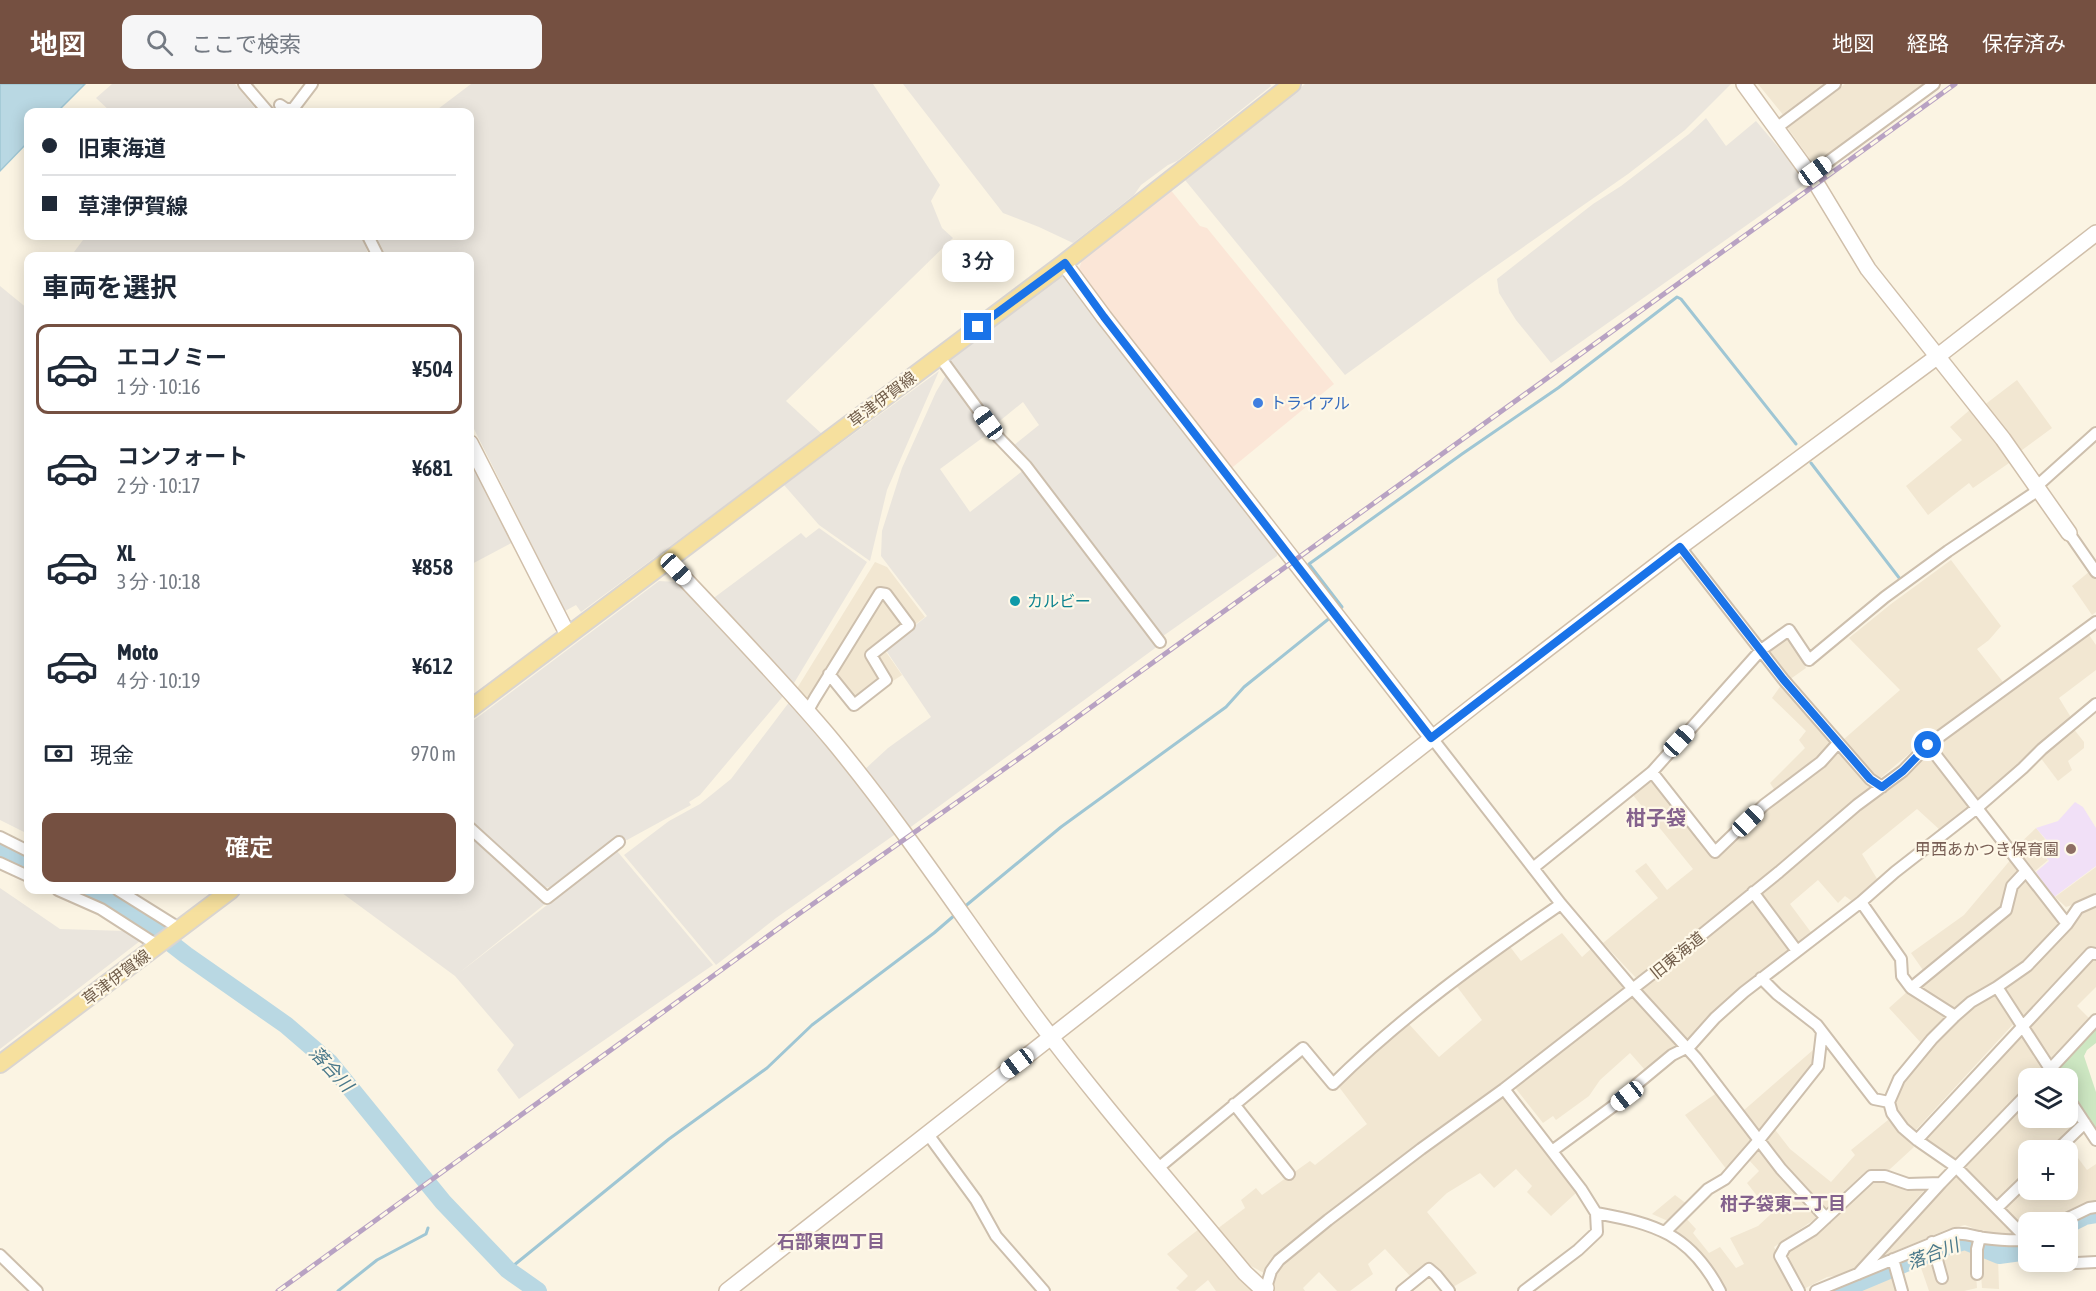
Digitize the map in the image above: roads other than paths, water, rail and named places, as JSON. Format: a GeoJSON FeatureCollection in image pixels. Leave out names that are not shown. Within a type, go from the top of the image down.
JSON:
{"type":"FeatureCollection","features":[{"type":"Feature","properties":{"kind":"main road","name":"草津伊賀線"},"geometry":{"type":"LineString","coordinates":[[474,707],[1065,263],[1283,87]]}},
{"type":"Feature","properties":{"kind":"main road","name":"草津伊賀線"},"geometry":{"type":"LineString","coordinates":[[0,1064],[226,894]]}},
{"type":"Feature","properties":{"kind":"street"},"geometry":{"type":"LineString","coordinates":[[244,84],[265,108]]}},
{"type":"Feature","properties":{"kind":"street"},"geometry":{"type":"LineString","coordinates":[[294,108],[312,84]]}},
{"type":"Feature","properties":{"kind":"street"},"geometry":{"type":"LineString","coordinates":[[1744,84],[1810,175],[1868,269],[1938,356],[2038,488],[2069,533],[2092,556],[2096,572]]}},
{"type":"Feature","properties":{"kind":"street"},"geometry":{"type":"LineString","coordinates":[[1775,129],[1835,84]]}},
{"type":"Feature","properties":{"kind":"street"},"geometry":{"type":"LineString","coordinates":[[1810,175],[1934,84]]}},
{"type":"Feature","properties":{"kind":"street"},"geometry":{"type":"LineString","coordinates":[[280,105],[286,108]]}},
{"type":"Feature","properties":{"kind":"street"},"geometry":{"type":"LineString","coordinates":[[727,1291],[1431,738],[1680,547],[1938,356],[2096,233]]}},
{"type":"Feature","properties":{"kind":"street"},"geometry":{"type":"LineString","coordinates":[[1065,263],[1104,317],[1561,904],[1687,1048],[1781,1169],[1826,1218]]}},
{"type":"Feature","properties":{"kind":"street"},"geometry":{"type":"LineString","coordinates":[[939,356],[999,438],[1026,466],[1160,642]]}},
{"type":"Feature","properties":{"kind":"street"},"geometry":{"type":"LineString","coordinates":[[1533,868],[1652,772],[1761,650],[1790,630],[1809,660],[1885,597],[2038,488],[2096,433]]}},
{"type":"Feature","properties":{"kind":"street"},"geometry":{"type":"LineString","coordinates":[[474,450],[568,635]]}},
{"type":"Feature","properties":{"kind":"street"},"geometry":{"type":"LineString","coordinates":[[1680,547],[1783,679],[1870,779],[1882,787]]}},
{"type":"Feature","properties":{"kind":"street"},"geometry":{"type":"LineString","coordinates":[[667,560],[833,741],[1052,1037],[1157,1169],[1245,1273],[1265,1289]]}},
{"type":"Feature","properties":{"kind":"street"},"geometry":{"type":"LineString","coordinates":[[807,712],[829,674],[880,593],[886,594],[909,625],[872,656],[886,680],[854,705],[829,674]]}},
{"type":"Feature","properties":{"kind":"street","name":"旧東海道"},"geometry":{"type":"LineString","coordinates":[[1265,1289],[1271,1271],[1279,1260],[1420,1149],[1504,1089],[1633,989],[1779,872],[1857,805],[1903,771],[1928,745],[2096,621]]}},
{"type":"Feature","properties":{"kind":"street"},"geometry":{"type":"LineString","coordinates":[[1552,1151],[1627,1096],[1637,1084],[1672,1055],[1687,1048],[1715,1018],[1761,978],[1861,902],[1895,872],[1977,808],[2096,704]]}},
{"type":"Feature","properties":{"kind":"street"},"geometry":{"type":"LineString","coordinates":[[1652,772],[1715,852],[1764,805],[1821,762],[1839,742]]}},
{"type":"Feature","properties":{"kind":"street"},"geometry":{"type":"LineString","coordinates":[[1928,745],[2067,924]]}},
{"type":"Feature","properties":{"kind":"street"},"geometry":{"type":"LineString","coordinates":[[474,832],[547,898],[619,842]]}},
{"type":"Feature","properties":{"kind":"street"},"geometry":{"type":"LineString","coordinates":[[0,837],[24,849]]}},
{"type":"Feature","properties":{"kind":"street"},"geometry":{"type":"LineString","coordinates":[[0,863],[24,874]]}},
{"type":"Feature","properties":{"kind":"street"},"geometry":{"type":"LineString","coordinates":[[1911,988],[2006,910],[2012,886],[2026,871]]}},
{"type":"Feature","properties":{"kind":"street"},"geometry":{"type":"LineString","coordinates":[[1753,892],[1797,951]]}},
{"type":"Feature","properties":{"kind":"street"},"geometry":{"type":"LineString","coordinates":[[67,894],[167,938],[174,925],[125,894]]}},
{"type":"Feature","properties":{"kind":"street"},"geometry":{"type":"LineString","coordinates":[[137,894],[140,903]]}},
{"type":"Feature","properties":{"kind":"street"},"geometry":{"type":"LineString","coordinates":[[2018,1230],[1956,1167],[1903,1128],[1892,1113],[1889,1102],[1899,1079],[1932,1039],[1955,1016],[1971,1002],[2027,966],[2067,924],[2078,908],[2096,900]]}},
{"type":"Feature","properties":{"kind":"street"},"geometry":{"type":"LineString","coordinates":[[1861,902],[1901,959],[1902,976],[1911,988],[1955,1016]]}},
{"type":"Feature","properties":{"kind":"street"},"geometry":{"type":"LineString","coordinates":[[1157,1169],[1303,1048],[1333,1084],[1366,1051],[1400,1023],[1504,943],[1561,904]]}},
{"type":"Feature","properties":{"kind":"street"},"geometry":{"type":"LineString","coordinates":[[1917,1140],[2022,1025],[2091,954],[2096,954]]}},
{"type":"Feature","properties":{"kind":"street"},"geometry":{"type":"LineString","coordinates":[[1761,978],[1777,994],[1817,1025],[1874,1099],[1889,1102]]}},
{"type":"Feature","properties":{"kind":"street"},"geometry":{"type":"LineString","coordinates":[[1997,987],[2049,1068]]}},
{"type":"Feature","properties":{"kind":"street"},"geometry":{"type":"LineString","coordinates":[[2058,1068],[2096,1020]]}},
{"type":"Feature","properties":{"kind":"street"},"geometry":{"type":"LineString","coordinates":[[1666,1231],[1708,1190],[1725,1179],[1818,1066],[1822,1032]]}},
{"type":"Feature","properties":{"kind":"street"},"geometry":{"type":"LineString","coordinates":[[1504,1089],[1581,1189],[1596,1213],[1597,1232],[1578,1250],[1524,1291]]}},
{"type":"Feature","properties":{"kind":"street"},"geometry":{"type":"LineString","coordinates":[[1858,1274],[2018,1103]]}},
{"type":"Feature","properties":{"kind":"street"},"geometry":{"type":"LineString","coordinates":[[1234,1104],[1288,1174]]}},
{"type":"Feature","properties":{"kind":"street"},"geometry":{"type":"LineString","coordinates":[[2078,1112],[2096,1140]]}},
{"type":"Feature","properties":{"kind":"street"},"geometry":{"type":"LineString","coordinates":[[2067,1140],[2085,1123]]}},
{"type":"Feature","properties":{"kind":"street"},"geometry":{"type":"LineString","coordinates":[[927,1133],[976,1200],[996,1236],[1044,1291]]}},
{"type":"Feature","properties":{"kind":"street"},"geometry":{"type":"LineString","coordinates":[[1798,1291],[1780,1256],[1785,1246],[1813,1230],[1871,1176],[1885,1176],[1908,1184],[1941,1183]]}},
{"type":"Feature","properties":{"kind":"street"},"geometry":{"type":"LineString","coordinates":[[1997,1208],[2018,1188]]}},
{"type":"Feature","properties":{"kind":"street"},"geometry":{"type":"LineString","coordinates":[[2078,1213],[2096,1207]]}},
{"type":"Feature","properties":{"kind":"street"},"geometry":{"type":"LineString","coordinates":[[1596,1213],[1638,1221],[1666,1231],[1689,1248],[1707,1268],[1720,1291]]}},
{"type":"Feature","properties":{"kind":"street"},"geometry":{"type":"LineString","coordinates":[[1816,1291],[1934,1247],[1955,1234],[1970,1233],[1979,1242],[2018,1241]]}},
{"type":"Feature","properties":{"kind":"street"},"geometry":{"type":"LineString","coordinates":[[1977,1274],[1979,1242]]}},
{"type":"Feature","properties":{"kind":"street"},"geometry":{"type":"LineString","coordinates":[[1934,1247],[1942,1278]]}},
{"type":"Feature","properties":{"kind":"street"},"geometry":{"type":"LineString","coordinates":[[0,1255],[37,1291]]}},
{"type":"Feature","properties":{"kind":"street"},"geometry":{"type":"LineString","coordinates":[[2078,1263],[2096,1262]]}},
{"type":"Feature","properties":{"kind":"street"},"geometry":{"type":"LineString","coordinates":[[1894,1263],[1902,1291]]}},
{"type":"Feature","properties":{"kind":"street"},"geometry":{"type":"LineString","coordinates":[[1402,1291],[1429,1269],[1449,1291]]}},
{"type":"Feature","properties":{"kind":"water"},"geometry":{"type":"Polygon","coordinates":[[[0,84],[85,84],[61,108],[24,108],[24,146],[0,171],[0,84]]]}},
{"type":"Feature","properties":{"kind":"waterway"},"geometry":{"type":"LineString","coordinates":[[1339,610],[1342,607],[1309,564],[1558,388],[1677,297],[1681,299],[1796,444]]}},
{"type":"Feature","properties":{"kind":"waterway"},"geometry":{"type":"LineString","coordinates":[[1811,463],[1900,579]]}},
{"type":"Feature","properties":{"kind":"waterway"},"geometry":{"type":"LineString","coordinates":[[963,908],[1061,827],[1226,707],[1244,687],[1331,617]]}},
{"type":"Feature","properties":{"kind":"waterway","name":"落合川"},"geometry":{"type":"LineString","coordinates":[[0,850],[24,861]]}},
{"type":"Feature","properties":{"kind":"waterway","name":"落合川"},"geometry":{"type":"LineString","coordinates":[[97,894],[122,905],[186,955],[286,1025],[329,1062],[443,1202],[508,1270],[538,1291]]}},
{"type":"Feature","properties":{"kind":"waterway"},"geometry":{"type":"LineString","coordinates":[[508,1270],[669,1139],[767,1068],[812,1025],[956,914]]}},
{"type":"Feature","properties":{"kind":"waterway","name":"落合川"},"geometry":{"type":"LineString","coordinates":[[2078,1220],[2096,1214]]}},
{"type":"Feature","properties":{"kind":"waterway"},"geometry":{"type":"LineString","coordinates":[[338,1291],[377,1260],[426,1234],[428,1228]]}},
{"type":"Feature","properties":{"kind":"waterway","name":"落合川"},"geometry":{"type":"LineString","coordinates":[[1839,1291],[1939,1249],[1965,1241],[1999,1255],[2018,1252]]}},
{"type":"Feature","properties":{"kind":"railway"},"geometry":{"type":"LineString","coordinates":[[278,1291],[793,918],[1058,731],[1955,84]]}},
{"type":"Feature","properties":{"kind":"place","name":"トライアル"},"geometry":{"type":"Point","coordinates":[1258,403]}},
{"type":"Feature","properties":{"kind":"place","name":"カルビー"},"geometry":{"type":"Point","coordinates":[1015,601]}},
{"type":"Feature","properties":{"kind":"place","name":"甲西あかつき保育園"},"geometry":{"type":"Point","coordinates":[2071,849]}},
{"type":"Feature","properties":{"kind":"district","name":"柑子袋"},"geometry":{"type":"Point","coordinates":[1656,818]}},
{"type":"Feature","properties":{"kind":"district","name":"柑子袋東二丁目"},"geometry":{"type":"Point","coordinates":[1783,1204]}},
{"type":"Feature","properties":{"kind":"district","name":"石部東四丁目"},"geometry":{"type":"Point","coordinates":[831,1242]}}]}
